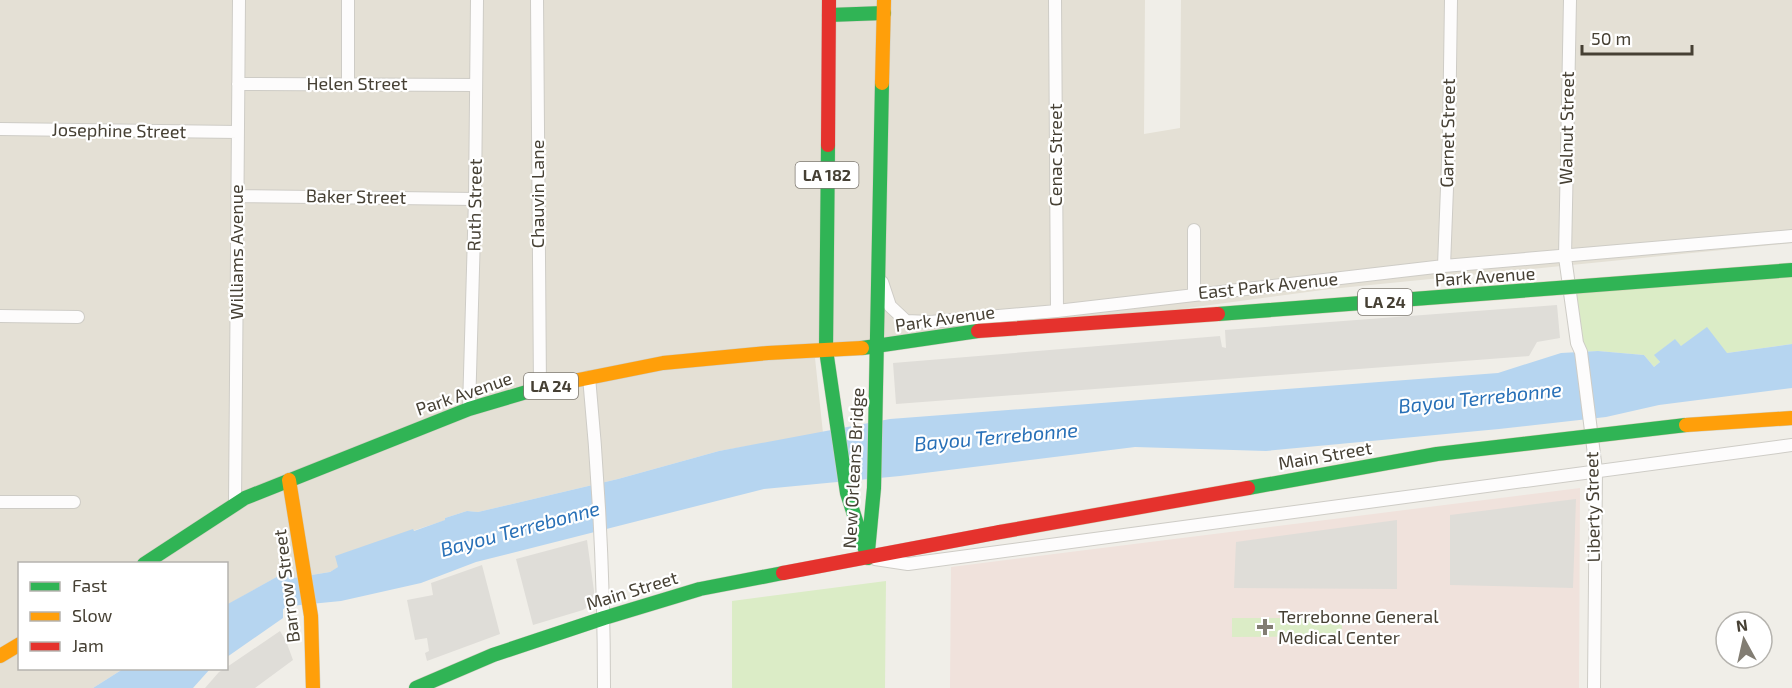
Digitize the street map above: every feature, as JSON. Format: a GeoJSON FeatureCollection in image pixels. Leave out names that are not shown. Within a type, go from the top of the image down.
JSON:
{"type":"FeatureCollection","features":[{"type":"Feature","properties":{"kind":"main road","name":"LA 182"},"geometry":{"type":"LineString","coordinates":[[826,350],[829,0]]}},
{"type":"Feature","properties":{"kind":"main road","name":"LA 182"},"geometry":{"type":"LineString","coordinates":[[876,347],[884,7]]}},
{"type":"Feature","properties":{"kind":"main road"},"geometry":{"type":"LineString","coordinates":[[829,15],[884,7]]}},
{"type":"Feature","properties":{"kind":"main road","name":"Park Avenue"},"geometry":{"type":"LineString","coordinates":[[147,562],[245,498],[469,409],[540,388],[663,363],[768,353],[876,347],[978,331],[1792,270]]}},
{"type":"Feature","properties":{"kind":"main road","name":"New Orleans Bridge"},"geometry":{"type":"LineString","coordinates":[[868,558],[874,488],[876,347]]}},
{"type":"Feature","properties":{"kind":"main road","name":"New Orleans Bridge"},"geometry":{"type":"LineString","coordinates":[[826,350],[847,493],[868,558]]}},
{"type":"Feature","properties":{"kind":"main road","name":"Main Street"},"geometry":{"type":"LineString","coordinates":[[416,688],[493,655],[700,589],[1000,532],[1437,454],[1664,427],[1792,418]]}},
{"type":"Feature","properties":{"kind":"main road","name":"Barrow Street"},"geometry":{"type":"LineString","coordinates":[[290,480],[311,616],[313,688]]}},
{"type":"Feature","properties":{"kind":"main road"},"geometry":{"type":"LineString","coordinates":[[0,656],[18,645]]}},
{"type":"Feature","properties":{"kind":"street","name":"Williams Avenue"},"geometry":{"type":"LineString","coordinates":[[235,504],[239,0]]}},
{"type":"Feature","properties":{"kind":"street"},"geometry":{"type":"LineString","coordinates":[[348,0],[348,84]]}},
{"type":"Feature","properties":{"kind":"street","name":"Ruth Street"},"geometry":{"type":"LineString","coordinates":[[469,409],[475,199],[477,0]]}},
{"type":"Feature","properties":{"kind":"street","name":"Chauvin Lane"},"geometry":{"type":"LineString","coordinates":[[537,0],[540,388]]}},
{"type":"Feature","properties":{"kind":"street","name":"Cenac Street"},"geometry":{"type":"LineString","coordinates":[[1055,0],[1057,311]]}},
{"type":"Feature","properties":{"kind":"street","name":"Garnet Street"},"geometry":{"type":"LineString","coordinates":[[1444,266],[1449,136],[1450,0]]}},
{"type":"Feature","properties":{"kind":"street","name":"Walnut Street"},"geometry":{"type":"LineString","coordinates":[[1565,257],[1570,0]]}},
{"type":"Feature","properties":{"kind":"street","name":"Helen Street"},"geometry":{"type":"LineString","coordinates":[[238,84],[476,85]]}},
{"type":"Feature","properties":{"kind":"street","name":"Josephine Street"},"geometry":{"type":"LineString","coordinates":[[0,129],[238,132]]}},
{"type":"Feature","properties":{"kind":"street","name":"Baker Street"},"geometry":{"type":"LineString","coordinates":[[237,195],[475,199]]}},
{"type":"Feature","properties":{"kind":"street"},"geometry":{"type":"LineString","coordinates":[[1194,230],[1194,294]]}},
{"type":"Feature","properties":{"kind":"street","name":"East Park Avenue"},"geometry":{"type":"LineString","coordinates":[[879,275],[890,306],[906,321],[930,322],[1057,311],[1444,266],[1792,236]]}},
{"type":"Feature","properties":{"kind":"street","name":"Liberty Street"},"geometry":{"type":"LineString","coordinates":[[1565,257],[1577,343],[1581,352],[1596,470],[1594,688]]}},
{"type":"Feature","properties":{"kind":"street"},"geometry":{"type":"LineString","coordinates":[[0,316],[78,317]]}},
{"type":"Feature","properties":{"kind":"street"},"geometry":{"type":"LineString","coordinates":[[589,377],[604,618],[604,688]]}},
{"type":"Feature","properties":{"kind":"street","name":"Main Street"},"geometry":{"type":"LineString","coordinates":[[868,558],[908,564],[1792,445]]}},
{"type":"Feature","properties":{"kind":"street"},"geometry":{"type":"LineString","coordinates":[[0,502],[74,502]]}},
{"type":"Feature","properties":{"kind":"shaded area"},"geometry":{"type":"Polygon","coordinates":[[[0,0],[1145,0],[1144,134],[1180,128],[1181,0],[1792,0],[1792,243],[1330,289],[815,358],[823,433],[719,451],[618,479],[478,512],[467,511],[336,556],[339,567],[330,572],[293,578],[291,569],[228,604],[228,562],[18,562],[18,670],[121,670],[93,688],[0,688],[0,0]]]}},
{"type":"Feature","properties":{"kind":"shaded area"},"geometry":{"type":"Polygon","coordinates":[[[1557,305],[1560,338],[1537,342],[1529,356],[896,404],[893,363],[1220,336],[1222,347],[1226,348],[1225,330],[1557,305]]]}},
{"type":"Feature","properties":{"kind":"shaded area","name":"Terrebonne General Medical Center"},"geometry":{"type":"Polygon","coordinates":[[[1580,488],[1579,688],[950,688],[951,567],[1580,488]]]}},
{"type":"Feature","properties":{"kind":"shaded area"},"geometry":{"type":"Polygon","coordinates":[[[1576,499],[1573,588],[1450,585],[1450,515],[1576,499]]]}},
{"type":"Feature","properties":{"kind":"shaded area"},"geometry":{"type":"Polygon","coordinates":[[[1397,520],[1397,589],[1234,588],[1236,542],[1397,520]]]}},
{"type":"Feature","properties":{"kind":"shaded area"},"geometry":{"type":"Polygon","coordinates":[[[587,540],[594,600],[583,610],[533,625],[516,559],[587,540]]]}},
{"type":"Feature","properties":{"kind":"shaded area"},"geometry":{"type":"Polygon","coordinates":[[[482,565],[500,634],[427,661],[425,653],[429,651],[427,638],[415,640],[407,600],[433,595],[431,583],[482,565]]]}},
{"type":"Feature","properties":{"kind":"shaded area"},"geometry":{"type":"Polygon","coordinates":[[[280,631],[293,660],[255,688],[205,688],[219,672],[228,670],[228,667],[280,631]]]}},
{"type":"Feature","properties":{"kind":"green space"},"geometry":{"type":"Polygon","coordinates":[[[1792,269],[1792,344],[1727,353],[1681,346],[1674,340],[1655,355],[1660,362],[1654,367],[1644,355],[1598,351],[1581,352],[1569,285],[1792,269]]]}},
{"type":"Feature","properties":{"kind":"green space"},"geometry":{"type":"Polygon","coordinates":[[[886,581],[885,688],[732,688],[732,601],[886,581]]]}},
{"type":"Feature","properties":{"kind":"green space"},"geometry":{"type":"Polygon","coordinates":[[[1232,618],[1342,618],[1342,636],[1232,637],[1232,618]]]}},
{"type":"Feature","properties":{"kind":"water","name":"Bayou Terrebonne"},"geometry":{"type":"Polygon","coordinates":[[[1707,327],[1727,353],[1792,344],[1792,388],[1659,405],[1606,417],[1499,429],[1266,451],[1135,447],[900,476],[764,489],[476,562],[421,583],[341,601],[290,606],[283,609],[283,618],[228,656],[228,604],[291,569],[293,578],[330,572],[338,567],[335,556],[413,529],[414,531],[467,511],[478,512],[618,479],[719,451],[890,419],[1498,373],[1561,353],[1598,351],[1644,355],[1654,367],[1660,362],[1654,355],[1675,339],[1681,346],[1707,327]]]}},
{"type":"Feature","properties":{"kind":"water"},"geometry":{"type":"Polygon","coordinates":[[[121,670],[209,670],[193,688],[93,688],[121,670]]]}},
{"type":"Feature","properties":{"kind":"traffic: fast"},"geometry":{"type":"LineString","coordinates":[[829,15],[884,13]]}},
{"type":"Feature","properties":{"kind":"traffic: fast"},"geometry":{"type":"LineString","coordinates":[[868,551],[874,488],[882,83]]}},
{"type":"Feature","properties":{"kind":"traffic: fast"},"geometry":{"type":"LineString","coordinates":[[828,145],[826,350],[847,493],[868,558]]}},
{"type":"Feature","properties":{"kind":"traffic: fast"},"geometry":{"type":"LineString","coordinates":[[1218,314],[1792,270]]}},
{"type":"Feature","properties":{"kind":"traffic: fast"},"geometry":{"type":"LineString","coordinates":[[862,348],[978,331]]}},
{"type":"Feature","properties":{"kind":"traffic: fast"},"geometry":{"type":"LineString","coordinates":[[147,562],[245,498],[469,409],[568,382]]}},
{"type":"Feature","properties":{"kind":"traffic: fast"},"geometry":{"type":"LineString","coordinates":[[1248,488],[1437,454],[1686,425]]}},
{"type":"Feature","properties":{"kind":"traffic: fast"},"geometry":{"type":"LineString","coordinates":[[416,688],[493,655],[604,618],[700,589],[783,573]]}},
{"type":"Feature","properties":{"kind":"traffic: slow"},"geometry":{"type":"LineString","coordinates":[[882,83],[884,0]]}},
{"type":"Feature","properties":{"kind":"traffic: slow"},"geometry":{"type":"LineString","coordinates":[[568,382],[663,363],[768,353],[862,348]]}},
{"type":"Feature","properties":{"kind":"traffic: slow"},"geometry":{"type":"LineString","coordinates":[[1686,425],[1792,418]]}},
{"type":"Feature","properties":{"kind":"traffic: slow"},"geometry":{"type":"LineString","coordinates":[[289,480],[311,616],[313,688]]}},
{"type":"Feature","properties":{"kind":"traffic: slow"},"geometry":{"type":"LineString","coordinates":[[0,656],[18,645]]}},
{"type":"Feature","properties":{"kind":"traffic: jam"},"geometry":{"type":"LineString","coordinates":[[828,145],[829,0]]}},
{"type":"Feature","properties":{"kind":"traffic: jam"},"geometry":{"type":"LineString","coordinates":[[978,331],[1218,314]]}},
{"type":"Feature","properties":{"kind":"traffic: jam"},"geometry":{"type":"LineString","coordinates":[[1000,532],[1248,488]]}},
{"type":"Feature","properties":{"kind":"traffic: jam"},"geometry":{"type":"LineString","coordinates":[[783,573],[1000,532]]}},
{"type":"Feature","properties":{"kind":"place","name":"Terrebonne General Medical Center"},"geometry":{"type":"Point","coordinates":[1265,627]}}]}
